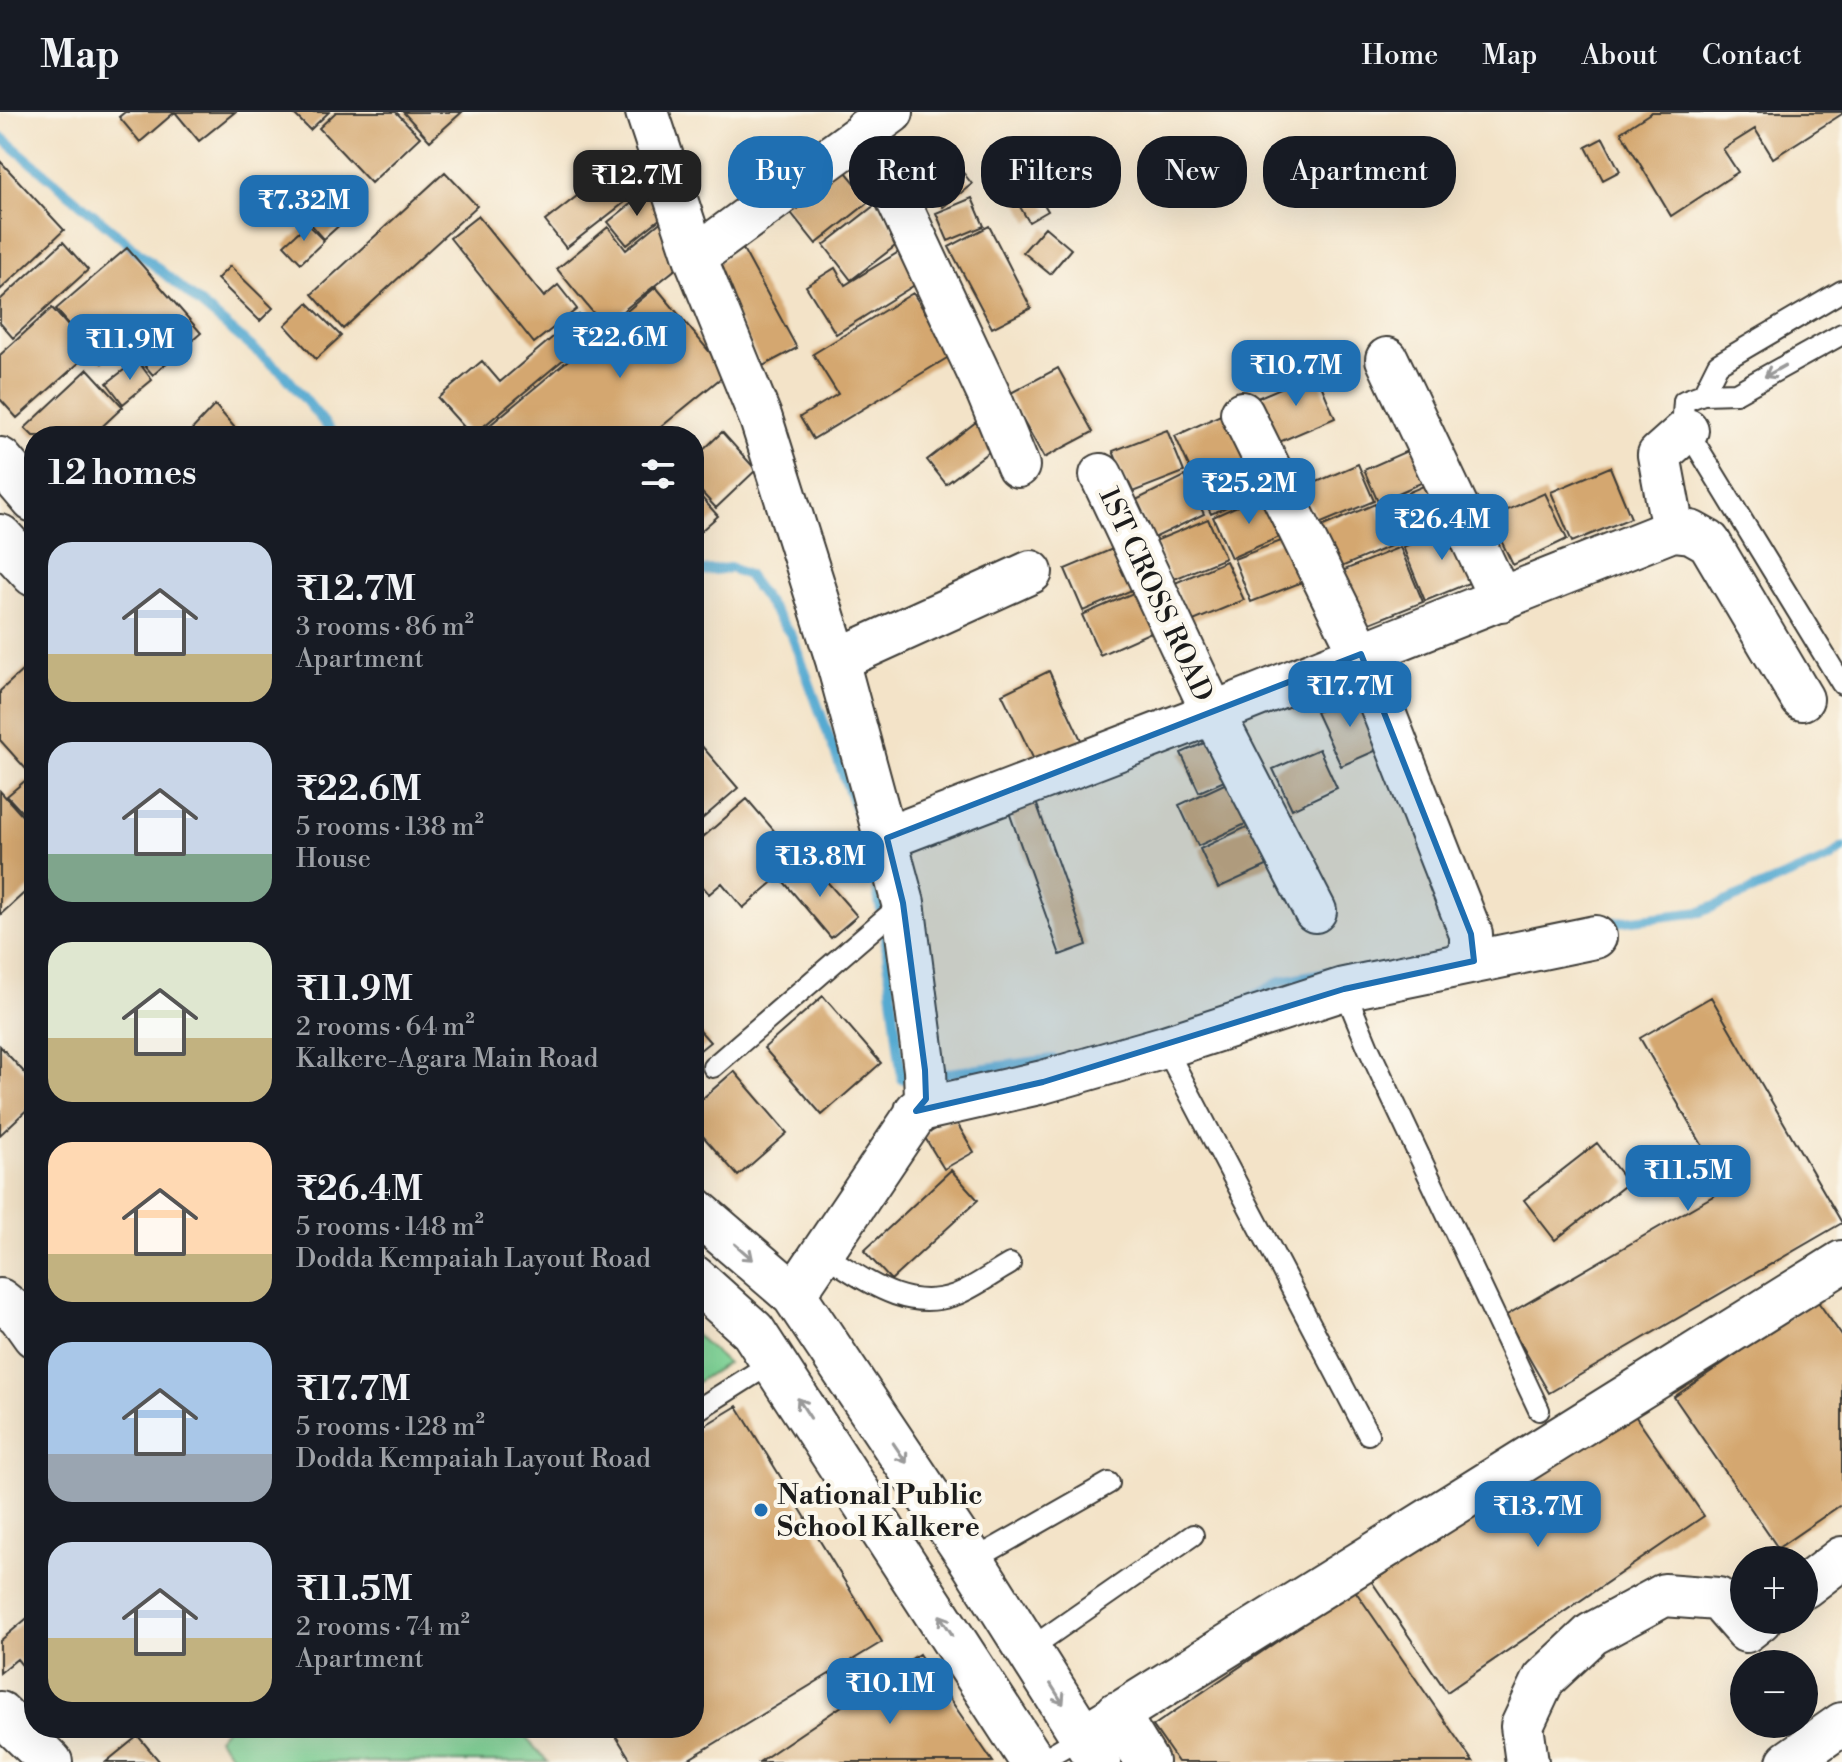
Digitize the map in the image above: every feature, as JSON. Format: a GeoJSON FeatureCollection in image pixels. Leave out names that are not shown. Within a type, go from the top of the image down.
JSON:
{"type":"FeatureCollection","features":[{"type":"Feature","properties":{"kind":"street"},"geometry":{"type":"LineString","coordinates":[[647,112],[695,257],[761,419],[837,660],[887,838],[923,1093],[763,1346]]}},
{"type":"Feature","properties":{"kind":"street"},"geometry":{"type":"LineString","coordinates":[[695,257],[879,121],[1018,466]]}},
{"type":"Feature","properties":{"kind":"street"},"geometry":{"type":"LineString","coordinates":[[1387,359],[1501,600]]}},
{"type":"Feature","properties":{"kind":"street"},"geometry":{"type":"LineString","coordinates":[[1673,530],[1659,455],[1695,412]]}},
{"type":"Feature","properties":{"kind":"street"},"geometry":{"type":"LineString","coordinates":[[1242,413],[1361,654],[1472,949]]}},
{"type":"Feature","properties":{"kind":"street"},"geometry":{"type":"LineString","coordinates":[[0,460],[24,488]]}},
{"type":"Feature","properties":{"kind":"street","name":"1ST CROSS ROAD"},"geometry":{"type":"LineString","coordinates":[[1101,475],[1213,713],[1315,911]]}},
{"type":"Feature","properties":{"kind":"street"},"geometry":{"type":"LineString","coordinates":[[887,838],[1213,713],[1673,530],[1691,532],[1709,542],[1802,699]]}},
{"type":"Feature","properties":{"kind":"street"},"geometry":{"type":"LineString","coordinates":[[0,537],[24,563]]}},
{"type":"Feature","properties":{"kind":"street"},"geometry":{"type":"LineString","coordinates":[[837,660],[1031,572]]}},
{"type":"Feature","properties":{"kind":"street"},"geometry":{"type":"LineString","coordinates":[[923,1093],[1043,1082],[1165,1047],[1472,949],[1595,937]]}},
{"type":"Feature","properties":{"kind":"street"},"geometry":{"type":"LineString","coordinates":[[704,1218],[794,1295],[1028,1650],[1100,1737],[1147,1762]]}},
{"type":"Feature","properties":{"kind":"street"},"geometry":{"type":"LineString","coordinates":[[1100,1737],[1842,1262]]}},
{"type":"Feature","properties":{"kind":"street"},"geometry":{"type":"LineString","coordinates":[[704,1288],[763,1346],[1036,1762]]}},
{"type":"Feature","properties":{"kind":"street"},"geometry":{"type":"LineString","coordinates":[[0,1300],[24,1322]]}},
{"type":"Feature","properties":{"kind":"street"},"geometry":{"type":"LineString","coordinates":[[1818,1576],[1842,1558]]}},
{"type":"Feature","properties":{"kind":"street"},"geometry":{"type":"LineString","coordinates":[[1527,1762],[1522,1726],[1544,1679],[1592,1634],[1664,1595],[1718,1599],[1730,1613]]}},
{"type":"Feature","properties":{"kind":"street"},"geometry":{"type":"LineString","coordinates":[[0,1713],[24,1736]]}},
{"type":"Feature","properties":{"kind":"street"},"geometry":{"type":"LineString","coordinates":[[1788,1762],[1842,1724]]}},
{"type":"Feature","properties":{"kind":"street"},"geometry":{"type":"LineString","coordinates":[[26,1738],[51,1762]]}},
{"type":"Feature","properties":{"kind":"lane"},"geometry":{"type":"LineString","coordinates":[[1695,412],[1718,364],[1842,291]]}},
{"type":"Feature","properties":{"kind":"lane"},"geometry":{"type":"LineString","coordinates":[[1695,412],[1736,393],[1842,334]]}},
{"type":"Feature","properties":{"kind":"lane"},"geometry":{"type":"LineString","coordinates":[[1695,412],[1842,684]]}},
{"type":"Feature","properties":{"kind":"lane"},"geometry":{"type":"LineString","coordinates":[[713,1067],[897,907]]}},
{"type":"Feature","properties":{"kind":"lane"},"geometry":{"type":"LineString","coordinates":[[1344,989],[1368,1047],[1539,1410]]}},
{"type":"Feature","properties":{"kind":"lane"},"geometry":{"type":"LineString","coordinates":[[1165,1047],[1368,1434]]}},
{"type":"Feature","properties":{"kind":"lane"},"geometry":{"type":"LineString","coordinates":[[823,1254],[873,1285],[908,1301],[931,1301],[957,1294],[1010,1264]]}},
{"type":"Feature","properties":{"kind":"lane"},"geometry":{"type":"LineString","coordinates":[[704,1402],[763,1346]]}},
{"type":"Feature","properties":{"kind":"lane"},"geometry":{"type":"LineString","coordinates":[[972,1561],[1109,1483]]}},
{"type":"Feature","properties":{"kind":"lane"},"geometry":{"type":"LineString","coordinates":[[1028,1650],[1193,1535]]}},
{"type":"Feature","properties":{"kind":"lane"},"geometry":{"type":"LineString","coordinates":[[1036,1762],[1100,1737]]}},
{"type":"Feature","properties":{"kind":"highlighted area"},"geometry":{"type":"Polygon","coordinates":[[[1361,654],[1471,934],[1474,961],[1344,989],[1043,1082],[916,1111],[926,1099],[925,1070],[903,903],[887,838],[1361,654]]]}},
{"type":"Feature","properties":{"kind":"green space"},"geometry":{"type":"Polygon","coordinates":[[[704,1342],[727,1363],[704,1378],[704,1342]]]}},
{"type":"Feature","properties":{"kind":"green space"},"geometry":{"type":"Polygon","coordinates":[[[217,1738],[526,1738],[548,1762],[238,1762],[217,1738]]]}},
{"type":"Feature","properties":{"kind":"building"},"geometry":{"type":"Polygon","coordinates":[[[125,112],[175,112],[140,142],[119,117],[125,112]]]}},
{"type":"Feature","properties":{"kind":"building"},"geometry":{"type":"Polygon","coordinates":[[[175,112],[235,112],[199,141],[175,112]]]}},
{"type":"Feature","properties":{"kind":"building"},"geometry":{"type":"Polygon","coordinates":[[[292,112],[329,112],[310,130],[292,112]]]}},
{"type":"Feature","properties":{"kind":"building"},"geometry":{"type":"Polygon","coordinates":[[[336,112],[396,112],[420,137],[371,183],[319,128],[336,112]]]}},
{"type":"Feature","properties":{"kind":"building"},"geometry":{"type":"Polygon","coordinates":[[[403,112],[462,112],[430,141],[403,112]]]}},
{"type":"Feature","properties":{"kind":"building"},"geometry":{"type":"Polygon","coordinates":[[[1652,112],[1842,114],[1773,158],[1755,129],[1723,149],[1738,172],[1671,216],[1621,132],[1652,112]]]}},
{"type":"Feature","properties":{"kind":"building"},"geometry":{"type":"Polygon","coordinates":[[[1603,138],[1620,171],[1603,180],[1586,147],[1603,138]]]}},
{"type":"Feature","properties":{"kind":"building"},"geometry":{"type":"Polygon","coordinates":[[[0,161],[64,230],[0,290],[0,161]]]}},
{"type":"Feature","properties":{"kind":"building"},"geometry":{"type":"Polygon","coordinates":[[[837,161],[849,176],[849,208],[861,208],[816,244],[787,208],[833,208],[833,164],[837,161]]]}},
{"type":"Feature","properties":{"kind":"building"},"geometry":{"type":"Polygon","coordinates":[[[613,168],[634,195],[566,248],[545,221],[613,168]]]}},
{"type":"Feature","properties":{"kind":"building"},"geometry":{"type":"Polygon","coordinates":[[[445,172],[477,206],[343,329],[312,294],[445,172]]]}},
{"type":"Feature","properties":{"kind":"building"},"geometry":{"type":"Polygon","coordinates":[[[965,175],[972,184],[965,190],[965,175]]]}},
{"type":"Feature","properties":{"kind":"building"},"geometry":{"type":"Polygon","coordinates":[[[332,189],[353,213],[324,239],[303,215],[332,189]]]}},
{"type":"Feature","properties":{"kind":"building"},"geometry":{"type":"Polygon","coordinates":[[[647,191],[666,214],[627,245],[608,222],[647,191]]]}},
{"type":"Feature","properties":{"kind":"building"},"geometry":{"type":"Polygon","coordinates":[[[972,198],[984,226],[948,241],[936,213],[948,208],[965,208],[965,201],[972,198]]]}},
{"type":"Feature","properties":{"kind":"building"},"geometry":{"type":"Polygon","coordinates":[[[871,208],[877,208],[903,240],[851,280],[824,245],[871,208]]]}},
{"type":"Feature","properties":{"kind":"building"},"geometry":{"type":"Polygon","coordinates":[[[1021,208],[1046,208],[1048,211],[1029,222],[1021,208]]]}},
{"type":"Feature","properties":{"kind":"building"},"geometry":{"type":"Polygon","coordinates":[[[478,216],[544,297],[558,285],[577,309],[534,343],[450,238],[478,216]]]}},
{"type":"Feature","properties":{"kind":"building"},"geometry":{"type":"Polygon","coordinates":[[[663,220],[692,256],[604,326],[557,269],[608,227],[626,250],[663,220]]]}},
{"type":"Feature","properties":{"kind":"building"},"geometry":{"type":"Polygon","coordinates":[[[307,224],[324,241],[301,263],[284,245],[307,224]]]}},
{"type":"Feature","properties":{"kind":"building"},"geometry":{"type":"Polygon","coordinates":[[[989,226],[1031,308],[992,328],[949,247],[989,226]]]}},
{"type":"Feature","properties":{"kind":"building"},"geometry":{"type":"Polygon","coordinates":[[[1045,227],[1071,249],[1050,274],[1023,252],[1045,227]]]}},
{"type":"Feature","properties":{"kind":"building"},"geometry":{"type":"Polygon","coordinates":[[[63,242],[88,270],[13,338],[0,323],[0,300],[63,242]]]}},
{"type":"Feature","properties":{"kind":"building"},"geometry":{"type":"Polygon","coordinates":[[[127,248],[201,333],[153,375],[125,343],[102,363],[56,309],[127,248]]]}},
{"type":"Feature","properties":{"kind":"building"},"geometry":{"type":"Polygon","coordinates":[[[743,249],[797,348],[763,366],[709,267],[743,249]]]}},
{"type":"Feature","properties":{"kind":"building"},"geometry":{"type":"Polygon","coordinates":[[[902,250],[921,281],[836,334],[806,286],[835,268],[845,285],[902,250]]]}},
{"type":"Feature","properties":{"kind":"building"},"geometry":{"type":"Polygon","coordinates":[[[230,266],[273,308],[260,321],[217,279],[230,266]]]}},
{"type":"Feature","properties":{"kind":"building"},"geometry":{"type":"Polygon","coordinates":[[[656,287],[727,373],[662,426],[489,426],[656,287]]]}},
{"type":"Feature","properties":{"kind":"building"},"geometry":{"type":"Polygon","coordinates":[[[913,293],[952,355],[813,439],[800,417],[838,394],[813,354],[913,293]]]}},
{"type":"Feature","properties":{"kind":"building"},"geometry":{"type":"Polygon","coordinates":[[[308,303],[341,336],[316,359],[285,325],[308,303]]]}},
{"type":"Feature","properties":{"kind":"building"},"geometry":{"type":"Polygon","coordinates":[[[52,308],[91,352],[17,418],[0,399],[0,355],[52,308]]]}},
{"type":"Feature","properties":{"kind":"building"},"geometry":{"type":"Polygon","coordinates":[[[579,315],[595,333],[484,426],[463,426],[438,398],[482,361],[500,382],[579,315]]]}},
{"type":"Feature","properties":{"kind":"building"},"geometry":{"type":"Polygon","coordinates":[[[137,360],[152,380],[123,404],[107,383],[137,360]]]}},
{"type":"Feature","properties":{"kind":"building"},"geometry":{"type":"Polygon","coordinates":[[[1058,368],[1093,432],[1044,458],[1009,394],[1058,368]]]}},
{"type":"Feature","properties":{"kind":"building"},"geometry":{"type":"Polygon","coordinates":[[[88,369],[123,407],[103,426],[27,426],[88,369]]]}},
{"type":"Feature","properties":{"kind":"building"},"geometry":{"type":"Polygon","coordinates":[[[1316,373],[1335,418],[1277,443],[1257,398],[1316,373]]]}},
{"type":"Feature","properties":{"kind":"building"},"geometry":{"type":"Polygon","coordinates":[[[215,405],[233,426],[195,426],[215,405]]]}},
{"type":"Feature","properties":{"kind":"building"},"geometry":{"type":"Polygon","coordinates":[[[1227,412],[1263,491],[1211,514],[1175,436],[1227,412]]]}},
{"type":"Feature","properties":{"kind":"building"},"geometry":{"type":"Polygon","coordinates":[[[976,422],[995,447],[946,484],[927,460],[976,422]]]}},
{"type":"Feature","properties":{"kind":"building"},"geometry":{"type":"Polygon","coordinates":[[[1167,430],[1184,472],[1130,493],[1113,451],[1167,430]]]}},
{"type":"Feature","properties":{"kind":"building"},"geometry":{"type":"Polygon","coordinates":[[[722,432],[756,470],[716,508],[704,495],[704,449],[722,432]]]}},
{"type":"Feature","properties":{"kind":"building"},"geometry":{"type":"Polygon","coordinates":[[[1416,447],[1430,479],[1378,502],[1364,470],[1416,447]]]}},
{"type":"Feature","properties":{"kind":"building"},"geometry":{"type":"Polygon","coordinates":[[[1358,464],[1374,501],[1319,524],[1303,488],[1358,464]]]}},
{"type":"Feature","properties":{"kind":"building"},"geometry":{"type":"Polygon","coordinates":[[[1610,467],[1631,518],[1572,542],[1551,492],[1610,467]]]}},
{"type":"Feature","properties":{"kind":"building"},"geometry":{"type":"Polygon","coordinates":[[[1185,476],[1204,514],[1152,539],[1134,501],[1185,476]]]}},
{"type":"Feature","properties":{"kind":"building"},"geometry":{"type":"Polygon","coordinates":[[[1435,481],[1452,520],[1398,542],[1381,504],[1435,481]]]}},
{"type":"Feature","properties":{"kind":"building"},"geometry":{"type":"Polygon","coordinates":[[[1266,493],[1284,535],[1231,558],[1213,517],[1266,493]]]}},
{"type":"Feature","properties":{"kind":"building"},"geometry":{"type":"Polygon","coordinates":[[[1545,493],[1567,539],[1513,565],[1490,518],[1545,493]]]}},
{"type":"Feature","properties":{"kind":"building"},"geometry":{"type":"Polygon","coordinates":[[[704,500],[718,516],[704,528],[704,500]]]}},
{"type":"Feature","properties":{"kind":"building"},"geometry":{"type":"Polygon","coordinates":[[[1375,504],[1393,545],[1339,568],[1321,527],[1375,504]]]}},
{"type":"Feature","properties":{"kind":"building"},"geometry":{"type":"Polygon","coordinates":[[[1208,519],[1225,558],[1172,580],[1155,541],[1208,519]]]}},
{"type":"Feature","properties":{"kind":"building"},"geometry":{"type":"Polygon","coordinates":[[[1459,524],[1481,578],[1425,601],[1403,547],[1459,524]]]}},
{"type":"Feature","properties":{"kind":"building"},"geometry":{"type":"Polygon","coordinates":[[[1289,538],[1305,581],[1251,602],[1234,559],[1289,538]]]}},
{"type":"Feature","properties":{"kind":"building"},"geometry":{"type":"Polygon","coordinates":[[[1122,545],[1139,587],[1083,611],[1065,569],[1122,545]]]}},
{"type":"Feature","properties":{"kind":"building"},"geometry":{"type":"Polygon","coordinates":[[[1400,547],[1423,602],[1365,625],[1342,571],[1400,547]]]}},
{"type":"Feature","properties":{"kind":"building"},"geometry":{"type":"Polygon","coordinates":[[[1226,561],[1244,600],[1191,622],[1175,583],[1226,561]]]}},
{"type":"Feature","properties":{"kind":"building"},"geometry":{"type":"Polygon","coordinates":[[[1140,590],[1158,629],[1100,655],[1082,615],[1140,590]]]}},
{"type":"Feature","properties":{"kind":"building"},"geometry":{"type":"Polygon","coordinates":[[[24,669],[24,767],[0,740],[0,691],[24,669]]]}},
{"type":"Feature","properties":{"kind":"building"},"geometry":{"type":"Polygon","coordinates":[[[1049,671],[1082,742],[1036,764],[1002,694],[1049,671]]]}},
{"type":"Feature","properties":{"kind":"building"},"geometry":{"type":"Polygon","coordinates":[[[1359,692],[1384,747],[1341,766],[1316,712],[1359,692]]]}},
{"type":"Feature","properties":{"kind":"building"},"geometry":{"type":"Polygon","coordinates":[[[1211,740],[1229,779],[1199,792],[1181,753],[1211,740]]]}},
{"type":"Feature","properties":{"kind":"building"},"geometry":{"type":"Polygon","coordinates":[[[704,749],[738,788],[704,817],[704,749]]]}},
{"type":"Feature","properties":{"kind":"building"},"geometry":{"type":"Polygon","coordinates":[[[1319,749],[1337,788],[1292,809],[1273,769],[1319,749]]]}},
{"type":"Feature","properties":{"kind":"building"},"geometry":{"type":"Polygon","coordinates":[[[1233,780],[1252,821],[1198,846],[1179,805],[1233,780]]]}},
{"type":"Feature","properties":{"kind":"building"},"geometry":{"type":"Polygon","coordinates":[[[24,782],[24,814],[7,796],[24,782]]]}},
{"type":"Feature","properties":{"kind":"building"},"geometry":{"type":"Polygon","coordinates":[[[0,791],[24,818],[24,893],[0,915],[0,791]]]}},
{"type":"Feature","properties":{"kind":"building"},"geometry":{"type":"Polygon","coordinates":[[[747,799],[799,860],[743,908],[722,883],[709,894],[704,888],[704,836],[747,799]]]}},
{"type":"Feature","properties":{"kind":"building"},"geometry":{"type":"Polygon","coordinates":[[[1036,802],[1087,945],[1060,955],[1009,812],[1036,802]]]}},
{"type":"Feature","properties":{"kind":"building"},"geometry":{"type":"Polygon","coordinates":[[[1253,824],[1271,864],[1218,888],[1200,849],[1253,824]]]}},
{"type":"Feature","properties":{"kind":"building"},"geometry":{"type":"Polygon","coordinates":[[[809,861],[857,916],[831,938],[784,882],[809,861]]]}},
{"type":"Feature","properties":{"kind":"building"},"geometry":{"type":"Polygon","coordinates":[[[823,996],[881,1063],[822,1115],[764,1048],[823,996]]]}},
{"type":"Feature","properties":{"kind":"building"},"geometry":{"type":"Polygon","coordinates":[[[1711,997],[1842,1223],[1549,1393],[1505,1316],[1727,1188],[1640,1038],[1711,997]]]}},
{"type":"Feature","properties":{"kind":"building"},"geometry":{"type":"Polygon","coordinates":[[[0,1046],[24,1072],[24,1112],[0,1135],[0,1046]]]}},
{"type":"Feature","properties":{"kind":"building"},"geometry":{"type":"Polygon","coordinates":[[[734,1071],[787,1133],[738,1176],[704,1137],[704,1097],[734,1071]]]}},
{"type":"Feature","properties":{"kind":"building"},"geometry":{"type":"Polygon","coordinates":[[[954,1118],[974,1152],[944,1169],[924,1136],[954,1118]]]}},
{"type":"Feature","properties":{"kind":"building"},"geometry":{"type":"Polygon","coordinates":[[[1597,1143],[1628,1183],[1555,1240],[1524,1200],[1597,1143]]]}},
{"type":"Feature","properties":{"kind":"building"},"geometry":{"type":"Polygon","coordinates":[[[951,1170],[978,1200],[891,1280],[864,1251],[951,1170]]]}},
{"type":"Feature","properties":{"kind":"building"},"geometry":{"type":"Polygon","coordinates":[[[1816,1299],[1842,1336],[1842,1504],[1777,1546],[1674,1397],[1816,1299]]]}},
{"type":"Feature","properties":{"kind":"building","name":"National Public School Kalkere"},"geometry":{"type":"Polygon","coordinates":[[[737,1406],[882,1642],[684,1762],[632,1762],[617,1738],[704,1738],[704,1426],[737,1406]]]}},
{"type":"Feature","properties":{"kind":"building"},"geometry":{"type":"Polygon","coordinates":[[[1629,1407],[1704,1516],[1447,1692],[1372,1582],[1629,1407]]]}},
{"type":"Feature","properties":{"kind":"building"},"geometry":{"type":"Polygon","coordinates":[[[1354,1589],[1473,1762],[1178,1762],[1153,1726],[1354,1589]]]}},
{"type":"Feature","properties":{"kind":"building"},"geometry":{"type":"Polygon","coordinates":[[[24,1621],[24,1668],[17,1659],[0,1673],[0,1641],[24,1621]]]}},
{"type":"Feature","properties":{"kind":"building"},"geometry":{"type":"Polygon","coordinates":[[[919,1654],[993,1762],[759,1762],[919,1654]]]}},
{"type":"Feature","properties":{"kind":"building"},"geometry":{"type":"Polygon","coordinates":[[[136,1738],[140,1738],[160,1762],[106,1762],[136,1738]]]}},
{"type":"Feature","properties":{"kind":"waterway"},"geometry":{"type":"LineString","coordinates":[[0,136],[285,375],[327,426]]}},
{"type":"Feature","properties":{"kind":"waterway"},"geometry":{"type":"LineString","coordinates":[[704,571],[731,568],[747,575],[792,636],[858,815]]}},
{"type":"Feature","properties":{"kind":"waterway"},"geometry":{"type":"LineString","coordinates":[[1599,924],[1701,912],[1830,858],[1842,848]]}},
{"type":"Feature","properties":{"kind":"waterway"},"geometry":{"type":"LineString","coordinates":[[872,865],[883,920],[902,1079],[918,1077]]}},
{"type":"Feature","properties":{"kind":"waterway"},"geometry":{"type":"LineString","coordinates":[[1242,1003],[1281,981],[1335,971]]}},
{"type":"Feature","properties":{"kind":"waterway"},"geometry":{"type":"LineString","coordinates":[[934,1075],[1053,1059]]}},
{"type":"Feature","properties":{"kind":"place","name":"National Public School Kalkere"},"geometry":{"type":"Point","coordinates":[761,1510]}}]}
